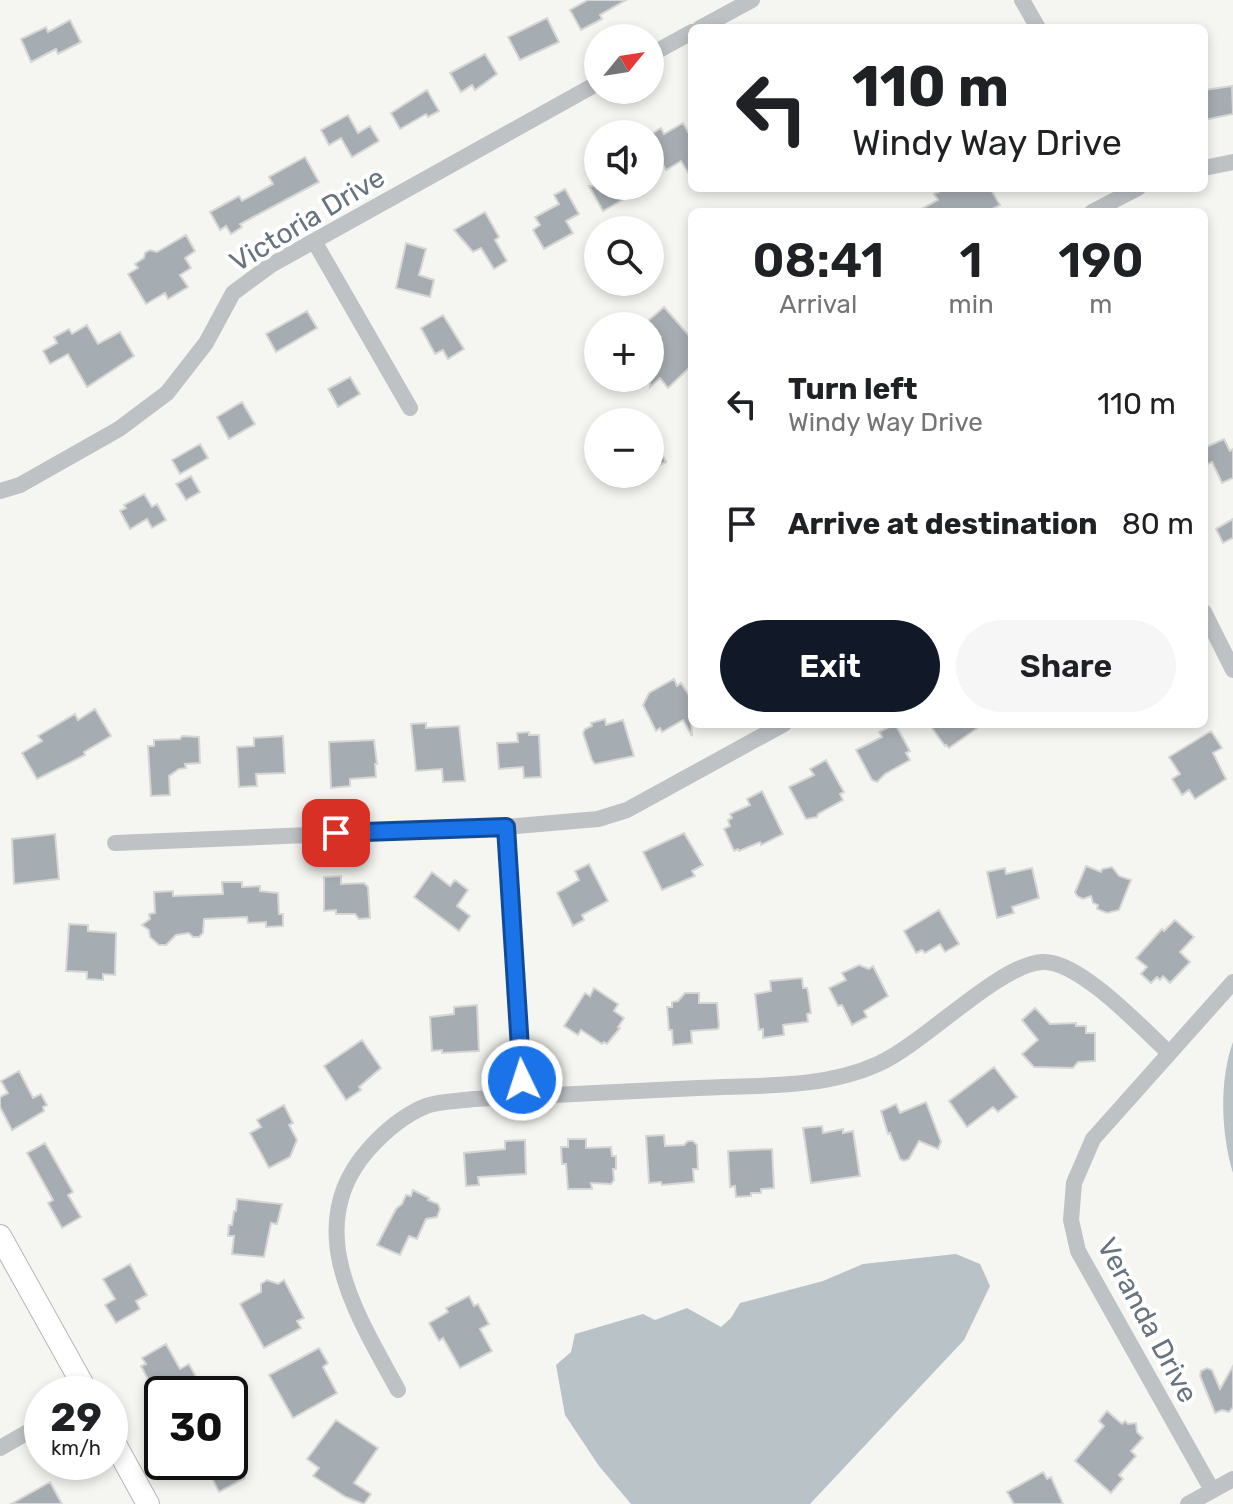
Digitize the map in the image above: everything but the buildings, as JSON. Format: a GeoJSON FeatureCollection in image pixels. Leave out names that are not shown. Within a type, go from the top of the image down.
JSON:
{"type":"FeatureCollection","features":[{"type":"Feature","properties":{"kind":"street"},"geometry":{"type":"LineString","coordinates":[[707,24],[752,0]]}},
{"type":"Feature","properties":{"kind":"street"},"geometry":{"type":"LineString","coordinates":[[1022,0],[1036,24]]}},
{"type":"Feature","properties":{"kind":"street"},"geometry":{"type":"LineString","coordinates":[[664,47],[688,34]]}},
{"type":"Feature","properties":{"kind":"street","name":"Victoria Drive"},"geometry":{"type":"LineString","coordinates":[[0,491],[20,485],[119,429],[167,393],[206,343],[233,293],[271,265],[584,91]]}},
{"type":"Feature","properties":{"kind":"street"},"geometry":{"type":"LineString","coordinates":[[1208,167],[1233,162]]}},
{"type":"Feature","properties":{"kind":"street"},"geometry":{"type":"LineString","coordinates":[[1100,208],[1130,192]]}},
{"type":"Feature","properties":{"kind":"street"},"geometry":{"type":"LineString","coordinates":[[314,241],[410,408]]}},
{"type":"Feature","properties":{"kind":"street"},"geometry":{"type":"LineString","coordinates":[[1208,620],[1233,670]]}},
{"type":"Feature","properties":{"kind":"street"},"geometry":{"type":"LineString","coordinates":[[115,843],[506,827],[611,817],[777,728]]}},
{"type":"Feature","properties":{"kind":"street"},"geometry":{"type":"LineString","coordinates":[[506,827],[523,1096]]}},
{"type":"Feature","properties":{"kind":"street"},"geometry":{"type":"LineString","coordinates":[[398,1390],[361,1322],[344,1282],[336,1245],[338,1201],[351,1170],[393,1126],[426,1106],[523,1096],[814,1083],[877,1064],[925,1036],[1009,972],[1043,962],[1068,967],[1168,1052]]}},
{"type":"Feature","properties":{"kind":"street","name":"Veranda Drive"},"geometry":{"type":"LineString","coordinates":[[1212,1490],[1078,1251],[1071,1220],[1074,1183],[1093,1139],[1233,982]]}},
{"type":"Feature","properties":{"kind":"street"},"geometry":{"type":"LineString","coordinates":[[0,1236],[78,1376]]}},
{"type":"Feature","properties":{"kind":"street"},"geometry":{"type":"LineString","coordinates":[[0,1448],[24,1434]]}},
{"type":"Feature","properties":{"kind":"street"},"geometry":{"type":"LineString","coordinates":[[128,1468],[148,1504]]}},
{"type":"Feature","properties":{"kind":"street"},"geometry":{"type":"LineString","coordinates":[[1188,1504],[1233,1479]]}},
{"type":"Feature","properties":{"kind":"shaded area"},"geometry":{"type":"Polygon","coordinates":[[[1233,1042],[1233,1173],[1223,1107],[1225,1073],[1233,1042]]]}},
{"type":"Feature","properties":{"kind":"shaded area"},"geometry":{"type":"Polygon","coordinates":[[[956,1254],[980,1264],[990,1286],[964,1340],[810,1504],[631,1504],[599,1466],[565,1415],[556,1365],[571,1352],[575,1334],[643,1314],[655,1320],[687,1308],[721,1327],[740,1303],[823,1281],[863,1264],[956,1254]]]}},
{"type":"Feature","properties":{"kind":"route"},"geometry":{"type":"LineString","coordinates":[[336,833],[506,827],[522,1080]]}}]}
